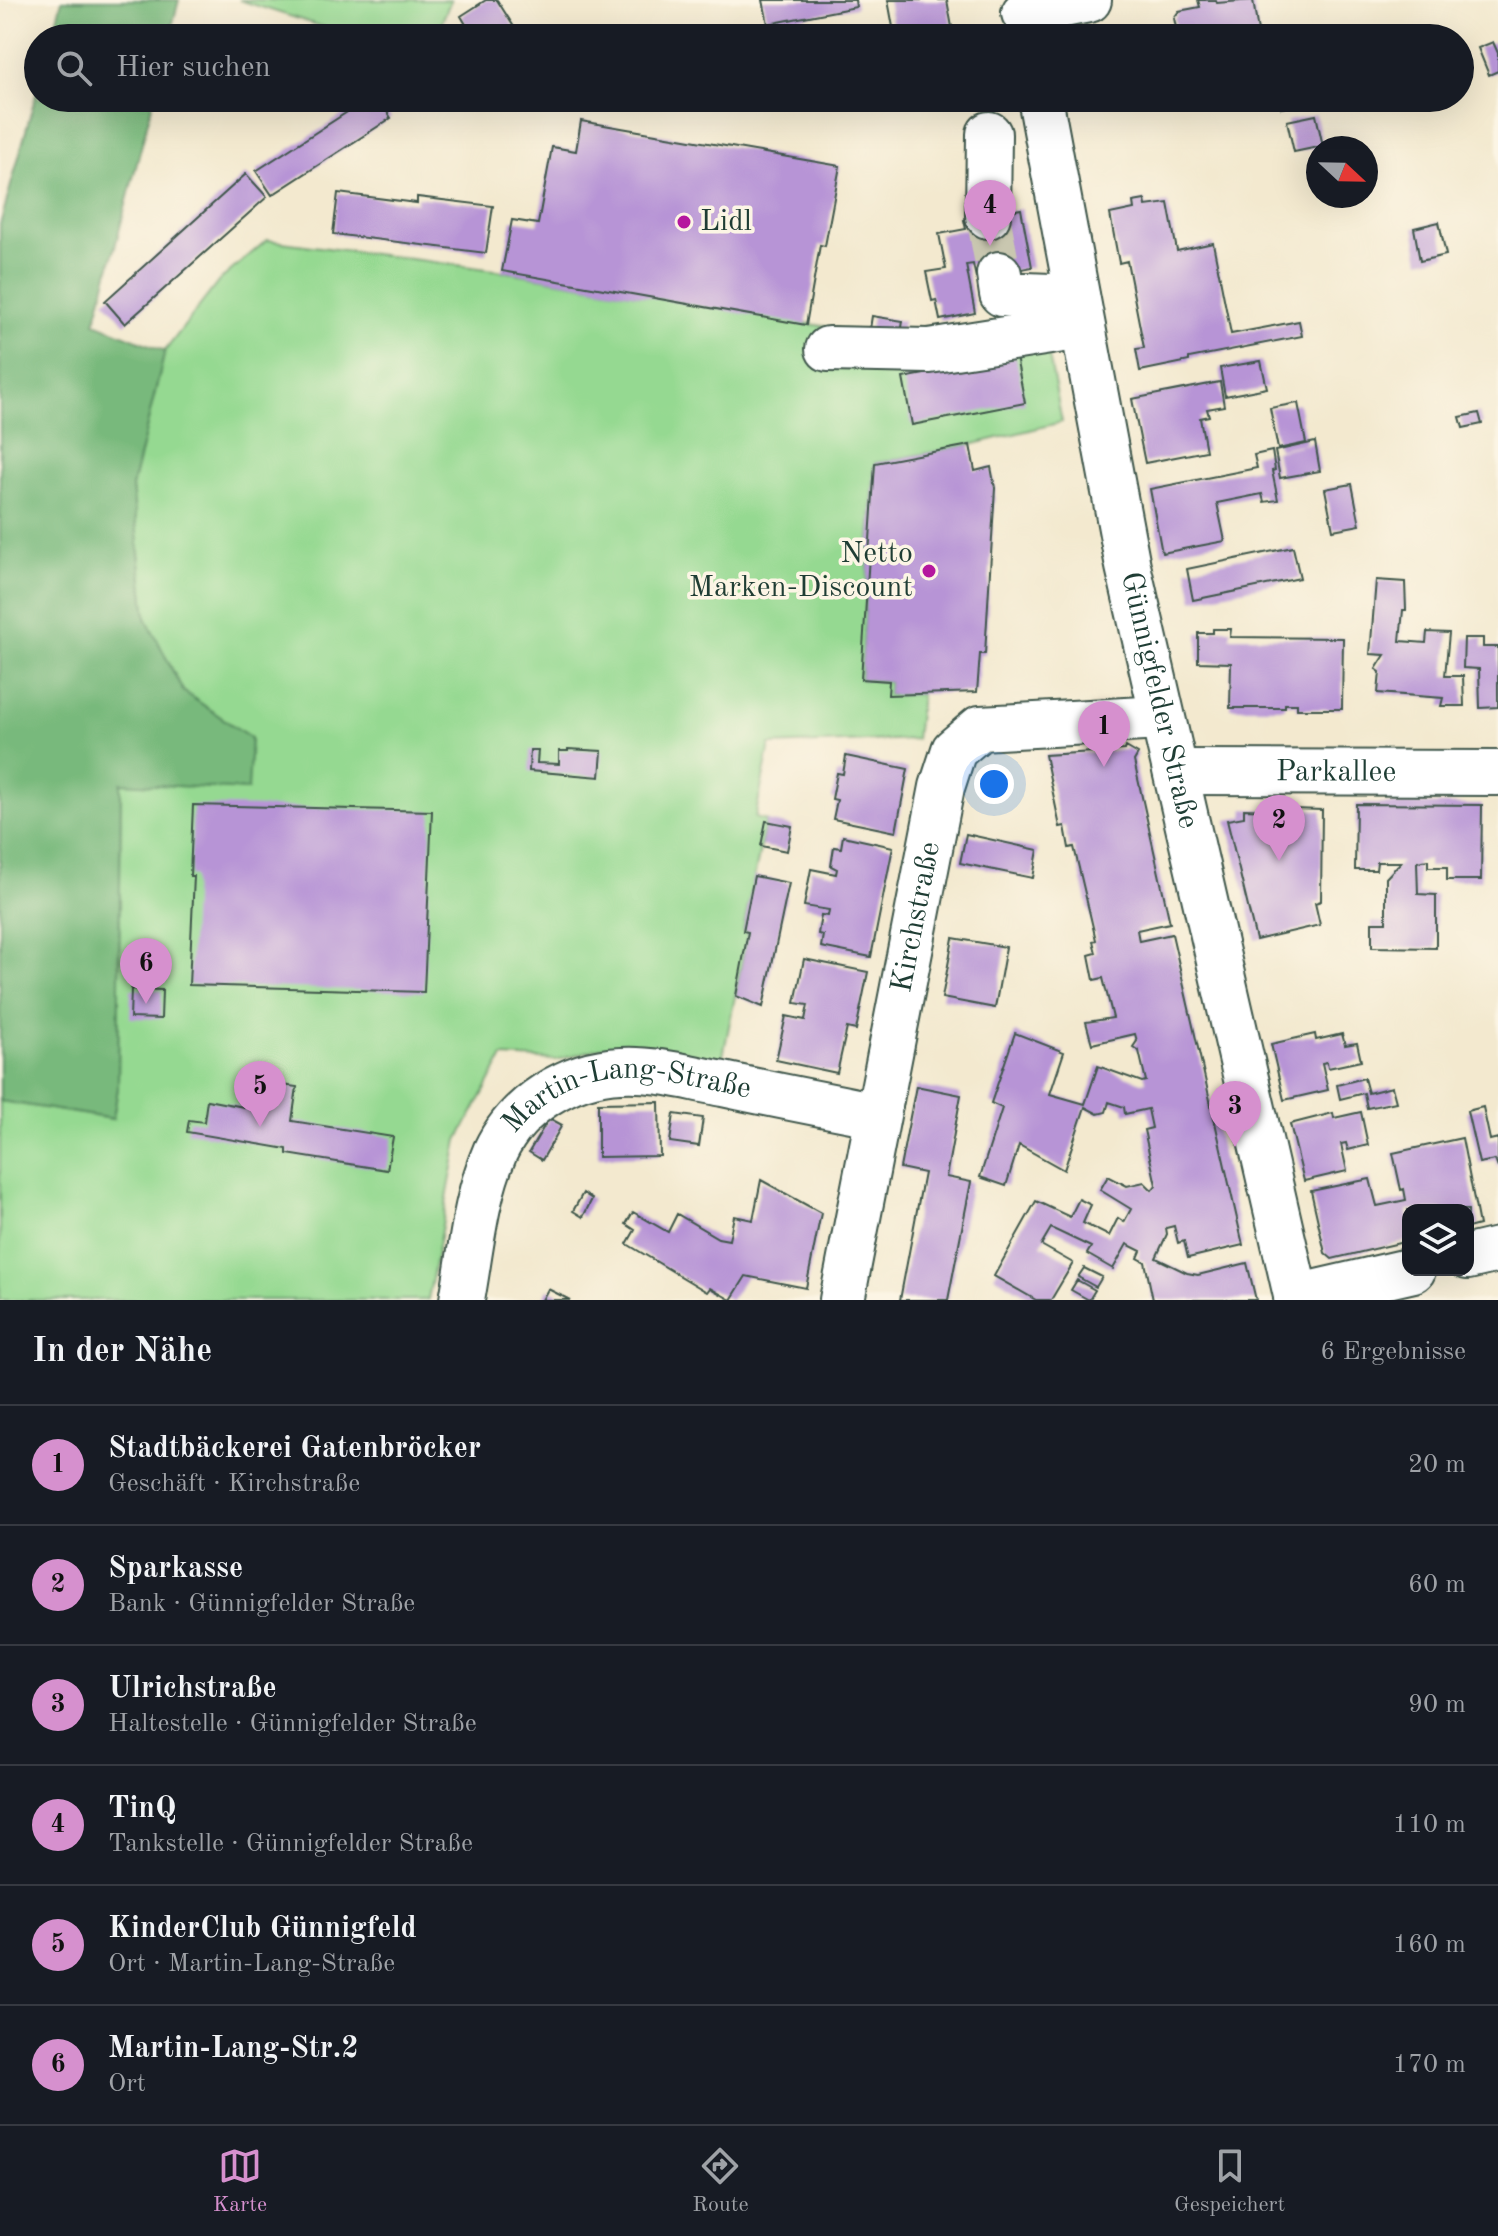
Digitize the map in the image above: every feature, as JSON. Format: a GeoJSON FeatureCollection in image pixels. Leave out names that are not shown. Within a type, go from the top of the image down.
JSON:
{"type":"FeatureCollection","features":[{"type":"Feature","properties":{"kind":"street"},"geometry":{"type":"LineString","coordinates":[[1025,17],[1089,0]]}},
{"type":"Feature","properties":{"kind":"street","name":"Günnigfelder Straße"},"geometry":{"type":"LineString","coordinates":[[1043,112],[1119,519],[1296,1298]]}},
{"type":"Feature","properties":{"kind":"street"},"geometry":{"type":"LineString","coordinates":[[988,216],[989,134]]}},
{"type":"Feature","properties":{"kind":"street"},"geometry":{"type":"LineString","coordinates":[[999,274],[1002,294],[1080,312]]}},
{"type":"Feature","properties":{"kind":"street"},"geometry":{"type":"LineString","coordinates":[[828,349],[929,351],[1080,312]]}},
{"type":"Feature","properties":{"kind":"street","name":"Kirchstraße"},"geometry":{"type":"LineString","coordinates":[[842,1300],[942,787],[954,750],[980,728],[1162,718]]}},
{"type":"Feature","properties":{"kind":"street","name":"Parkallee"},"geometry":{"type":"LineString","coordinates":[[1176,772],[1498,773]]}},
{"type":"Feature","properties":{"kind":"street","name":"Martin-Lang-Straße"},"geometry":{"type":"LineString","coordinates":[[462,1300],[479,1201],[496,1151],[514,1123],[538,1100],[566,1082],[674,1056],[877,1115]]}},
{"type":"Feature","properties":{"kind":"street"},"geometry":{"type":"LineString","coordinates":[[1474,1256],[1498,1250]]}},
{"type":"Feature","properties":{"kind":"street"},"geometry":{"type":"LineString","coordinates":[[1296,1298],[1402,1273]]}},
{"type":"Feature","properties":{"kind":"green space"},"geometry":{"type":"Polygon","coordinates":[[[62,0],[179,0],[173,24],[56,24],[62,0]]]}},
{"type":"Feature","properties":{"kind":"green space"},"geometry":{"type":"Polygon","coordinates":[[[239,0],[451,0],[441,24],[314,24],[239,0]]]}},
{"type":"Feature","properties":{"kind":"green space"},"geometry":{"type":"Polygon","coordinates":[[[31,112],[150,112],[95,323],[165,351],[132,487],[146,618],[183,691],[251,738],[248,790],[121,783],[118,1088],[113,1119],[0,1101],[0,225],[31,112]]]}},
{"type":"Feature","properties":{"kind":"green space"},"geometry":{"type":"Polygon","coordinates":[[[267,240],[502,271],[927,344],[1042,321],[1062,422],[970,445],[875,463],[861,679],[889,681],[888,695],[921,694],[916,739],[770,745],[755,818],[766,821],[743,931],[748,932],[722,1061],[657,1046],[604,1047],[557,1060],[503,1057],[458,1140],[428,1300],[0,1300],[0,1101],[113,1119],[118,1088],[121,782],[247,790],[251,738],[183,691],[146,618],[132,487],[165,351],[219,281],[267,240]]]}},
{"type":"Feature","properties":{"kind":"building"},"geometry":{"type":"Polygon","coordinates":[[[486,0],[497,0],[512,24],[466,24],[461,16],[486,0]]]}},
{"type":"Feature","properties":{"kind":"building"},"geometry":{"type":"Polygon","coordinates":[[[763,0],[855,0],[856,7],[768,24],[763,0]]]}},
{"type":"Feature","properties":{"kind":"building"},"geometry":{"type":"Polygon","coordinates":[[[888,0],[947,0],[951,24],[892,24],[888,0]]]}},
{"type":"Feature","properties":{"kind":"building"},"geometry":{"type":"Polygon","coordinates":[[[1198,0],[1216,0],[1217,3],[1253,0],[1257,24],[1175,24],[1174,18],[1179,11],[1200,7],[1198,0]]]}},
{"type":"Feature","properties":{"kind":"building"},"geometry":{"type":"Polygon","coordinates":[[[1493,42],[1498,53],[1498,71],[1489,75],[1478,48],[1493,42]]]}},
{"type":"Feature","properties":{"kind":"building"},"geometry":{"type":"Polygon","coordinates":[[[347,112],[387,112],[391,118],[272,195],[256,171],[347,112]]]}},
{"type":"Feature","properties":{"kind":"building"},"geometry":{"type":"Polygon","coordinates":[[[1316,115],[1321,136],[1306,136],[1306,150],[1294,152],[1287,121],[1316,115]]]}},
{"type":"Feature","properties":{"kind":"building","name":"Lidl"},"geometry":{"type":"Polygon","coordinates":[[[581,121],[840,166],[825,246],[820,245],[806,325],[502,271],[512,220],[538,224],[552,147],[576,151],[581,121]]]}},
{"type":"Feature","properties":{"kind":"building"},"geometry":{"type":"Polygon","coordinates":[[[246,174],[267,197],[125,324],[105,301],[246,174]]]}},
{"type":"Feature","properties":{"kind":"building"},"geometry":{"type":"Polygon","coordinates":[[[338,193],[417,203],[417,197],[493,206],[486,253],[333,234],[338,193]]]}},
{"type":"Feature","properties":{"kind":"building"},"geometry":{"type":"Polygon","coordinates":[[[1145,200],[1146,206],[1168,203],[1177,251],[1213,243],[1231,334],[1299,321],[1302,336],[1140,371],[1136,349],[1144,348],[1127,261],[1119,263],[1110,214],[1134,209],[1133,202],[1145,200]]]}},
{"type":"Feature","properties":{"kind":"building"},"geometry":{"type":"Polygon","coordinates":[[[1021,209],[1032,267],[976,278],[973,264],[966,265],[975,313],[940,320],[926,272],[946,269],[939,234],[966,229],[964,220],[1021,209]]]}},
{"type":"Feature","properties":{"kind":"building"},"geometry":{"type":"Polygon","coordinates":[[[1439,222],[1446,255],[1420,261],[1414,228],[1439,222]]]}},
{"type":"Feature","properties":{"kind":"building"},"geometry":{"type":"Polygon","coordinates":[[[872,316],[903,321],[900,340],[869,335],[872,316]]]}},
{"type":"Feature","properties":{"kind":"building"},"geometry":{"type":"Polygon","coordinates":[[[1016,357],[1025,403],[912,425],[903,378],[1016,357]]]}},
{"type":"Feature","properties":{"kind":"building"},"geometry":{"type":"Polygon","coordinates":[[[1261,361],[1267,388],[1225,396],[1220,368],[1261,361]]]}},
{"type":"Feature","properties":{"kind":"building"},"geometry":{"type":"Polygon","coordinates":[[[1220,382],[1224,406],[1207,409],[1209,416],[1200,418],[1206,451],[1145,463],[1132,399],[1220,382]]]}},
{"type":"Feature","properties":{"kind":"building"},"geometry":{"type":"Polygon","coordinates":[[[1298,403],[1306,443],[1278,449],[1270,408],[1298,403]]]}},
{"type":"Feature","properties":{"kind":"building"},"geometry":{"type":"Polygon","coordinates":[[[1479,413],[1482,424],[1463,428],[1460,417],[1479,413]]]}},
{"type":"Feature","properties":{"kind":"building"},"geometry":{"type":"Polygon","coordinates":[[[1315,442],[1320,471],[1280,478],[1275,451],[1315,442]]]}},
{"type":"Feature","properties":{"kind":"building","name":"Netto Marken-Discount"},"geometry":{"type":"Polygon","coordinates":[[[970,445],[975,471],[991,467],[995,488],[985,654],[980,654],[977,692],[888,695],[889,681],[861,679],[875,463],[970,445]]]}},
{"type":"Feature","properties":{"kind":"building"},"geometry":{"type":"Polygon","coordinates":[[[1272,451],[1275,470],[1272,471],[1278,500],[1264,502],[1262,494],[1217,503],[1225,541],[1162,553],[1150,489],[1257,468],[1254,455],[1272,451]]]}},
{"type":"Feature","properties":{"kind":"building"},"geometry":{"type":"Polygon","coordinates":[[[1352,484],[1360,525],[1333,530],[1325,489],[1352,484]]]}},
{"type":"Feature","properties":{"kind":"building"},"geometry":{"type":"Polygon","coordinates":[[[1293,547],[1300,578],[1193,600],[1187,569],[1293,547]]]}},
{"type":"Feature","properties":{"kind":"building"},"geometry":{"type":"Polygon","coordinates":[[[1376,580],[1405,582],[1406,610],[1403,610],[1400,641],[1426,643],[1427,632],[1449,633],[1445,676],[1463,676],[1464,706],[1441,706],[1443,698],[1378,693],[1380,672],[1376,669],[1385,655],[1370,654],[1376,580]]]}},
{"type":"Feature","properties":{"kind":"building"},"geometry":{"type":"Polygon","coordinates":[[[1213,629],[1231,629],[1230,637],[1343,638],[1342,709],[1297,709],[1297,704],[1285,704],[1285,708],[1230,708],[1231,663],[1198,662],[1198,633],[1213,633],[1213,629]]]}},
{"type":"Feature","properties":{"kind":"building"},"geometry":{"type":"Polygon","coordinates":[[[1464,638],[1483,638],[1483,647],[1498,647],[1498,707],[1480,708],[1479,669],[1463,668],[1464,638]]]}},
{"type":"Feature","properties":{"kind":"building"},"geometry":{"type":"Polygon","coordinates":[[[1126,747],[1138,754],[1134,761],[1170,923],[1137,930],[1139,941],[1172,934],[1243,1245],[1188,1258],[1184,1241],[1178,1243],[1174,1226],[1166,1228],[1167,1234],[1156,1258],[1198,1275],[1247,1263],[1256,1300],[1153,1300],[1145,1262],[1138,1258],[1141,1251],[1127,1244],[1113,1269],[1087,1254],[1091,1247],[1051,1228],[1041,1245],[1073,1263],[1051,1300],[1036,1300],[994,1276],[1036,1201],[1070,1217],[1079,1199],[1091,1205],[1083,1223],[1109,1236],[1118,1218],[1124,1222],[1131,1209],[1100,1190],[1108,1176],[1127,1186],[1144,1182],[1152,1190],[1156,1185],[1144,1130],[1152,1128],[1148,1109],[1125,1114],[1124,1107],[1109,1102],[1106,1112],[1098,1114],[1085,1107],[1064,1170],[1019,1145],[1006,1186],[980,1177],[1002,1108],[991,1103],[1015,1033],[1064,1052],[1050,1094],[1085,1104],[1098,1066],[1146,1081],[1139,1051],[1133,1047],[1137,1041],[1135,1034],[1092,1044],[1086,1022],[1113,1018],[1103,978],[1094,980],[1089,955],[1096,953],[1093,941],[1096,940],[1074,847],[1069,848],[1065,826],[1060,827],[1045,755],[1125,750],[1126,747]]]}},
{"type":"Feature","properties":{"kind":"building"},"geometry":{"type":"Polygon","coordinates":[[[530,750],[538,750],[537,763],[559,764],[559,751],[602,751],[600,777],[529,771],[530,750]]]}},
{"type":"Feature","properties":{"kind":"building"},"geometry":{"type":"Polygon","coordinates":[[[846,756],[908,769],[896,832],[833,819],[837,800],[832,799],[837,773],[843,774],[846,756]]]}},
{"type":"Feature","properties":{"kind":"building"},"geometry":{"type":"Polygon","coordinates":[[[1356,804],[1482,805],[1481,880],[1447,880],[1447,867],[1428,867],[1428,860],[1417,862],[1418,894],[1436,895],[1436,948],[1372,947],[1372,922],[1386,922],[1386,878],[1401,862],[1377,862],[1376,870],[1355,870],[1356,804]]]}},
{"type":"Feature","properties":{"kind":"building"},"geometry":{"type":"Polygon","coordinates":[[[193,805],[432,811],[424,992],[189,985],[194,876],[190,876],[193,805]]]}},
{"type":"Feature","properties":{"kind":"building"},"geometry":{"type":"Polygon","coordinates":[[[1292,805],[1293,809],[1322,810],[1321,901],[1315,903],[1320,925],[1256,940],[1227,820],[1244,817],[1244,809],[1274,810],[1292,805]]]}},
{"type":"Feature","properties":{"kind":"building"},"geometry":{"type":"Polygon","coordinates":[[[766,821],[792,826],[787,851],[761,846],[766,821]]]}},
{"type":"Feature","properties":{"kind":"building"},"geometry":{"type":"Polygon","coordinates":[[[966,834],[1038,850],[1033,878],[960,863],[966,834]]]}},
{"type":"Feature","properties":{"kind":"building"},"geometry":{"type":"Polygon","coordinates":[[[843,836],[893,847],[871,957],[821,947],[823,935],[818,934],[821,915],[828,916],[829,910],[804,906],[811,869],[836,874],[837,869],[831,866],[834,847],[841,848],[843,836]]]}},
{"type":"Feature","properties":{"kind":"building"},"geometry":{"type":"Polygon","coordinates":[[[754,876],[789,883],[763,1007],[736,996],[748,932],[743,931],[754,876]]]}},
{"type":"Feature","properties":{"kind":"building"},"geometry":{"type":"Polygon","coordinates":[[[953,938],[1006,947],[995,1008],[942,998],[953,938]]]}},
{"type":"Feature","properties":{"kind":"building"},"geometry":{"type":"Polygon","coordinates":[[[804,959],[868,972],[856,1030],[847,1028],[837,1073],[776,1060],[786,1016],[805,1020],[808,1005],[795,1003],[804,959]]]}},
{"type":"Feature","properties":{"kind":"building"},"geometry":{"type":"Polygon","coordinates":[[[131,989],[162,990],[161,1019],[130,1018],[131,989]]]}},
{"type":"Feature","properties":{"kind":"building"},"geometry":{"type":"Polygon","coordinates":[[[1315,1034],[1316,1040],[1342,1034],[1345,1045],[1357,1043],[1361,1061],[1328,1068],[1327,1062],[1322,1063],[1328,1090],[1284,1100],[1271,1044],[1315,1034]]]}},
{"type":"Feature","properties":{"kind":"building"},"geometry":{"type":"Polygon","coordinates":[[[1364,1078],[1368,1093],[1392,1087],[1396,1102],[1367,1108],[1364,1093],[1340,1099],[1337,1085],[1364,1078]]]}},
{"type":"Feature","properties":{"kind":"building"},"geometry":{"type":"Polygon","coordinates":[[[253,1081],[297,1087],[292,1121],[393,1137],[387,1170],[287,1154],[287,1149],[187,1132],[189,1120],[204,1122],[207,1100],[249,1108],[253,1081]]]}},
{"type":"Feature","properties":{"kind":"building"},"geometry":{"type":"Polygon","coordinates":[[[916,1086],[961,1095],[946,1177],[971,1182],[948,1300],[900,1300],[924,1173],[900,1168],[916,1086]]]}},
{"type":"Feature","properties":{"kind":"building"},"geometry":{"type":"Polygon","coordinates":[[[659,1102],[660,1156],[598,1157],[598,1103],[659,1102]]]}},
{"type":"Feature","properties":{"kind":"building"},"geometry":{"type":"Polygon","coordinates":[[[1483,1107],[1490,1140],[1498,1138],[1498,1168],[1495,1160],[1479,1163],[1467,1111],[1483,1107]]]}},
{"type":"Feature","properties":{"kind":"building"},"geometry":{"type":"Polygon","coordinates":[[[1361,1112],[1368,1145],[1348,1150],[1346,1143],[1341,1144],[1347,1171],[1304,1181],[1290,1124],[1333,1113],[1334,1118],[1361,1112]]]}},
{"type":"Feature","properties":{"kind":"building"},"geometry":{"type":"Polygon","coordinates":[[[674,1114],[703,1118],[699,1146],[670,1142],[674,1114]]]}},
{"type":"Feature","properties":{"kind":"building"},"geometry":{"type":"Polygon","coordinates":[[[549,1118],[562,1125],[542,1160],[529,1152],[549,1118]]]}},
{"type":"Feature","properties":{"kind":"building"},"geometry":{"type":"Polygon","coordinates":[[[1462,1138],[1479,1225],[1474,1226],[1474,1204],[1402,1204],[1402,1242],[1332,1259],[1325,1253],[1311,1191],[1370,1179],[1377,1206],[1406,1200],[1393,1153],[1462,1138]]]}},
{"type":"Feature","properties":{"kind":"building"},"geometry":{"type":"Polygon","coordinates":[[[761,1180],[821,1213],[806,1288],[746,1276],[731,1300],[710,1288],[707,1292],[627,1244],[635,1230],[626,1224],[633,1212],[668,1232],[677,1214],[718,1238],[729,1240],[734,1216],[753,1220],[761,1180]]]}},
{"type":"Feature","properties":{"kind":"building"},"geometry":{"type":"Polygon","coordinates":[[[583,1193],[592,1199],[583,1217],[573,1211],[583,1193]]]}},
{"type":"Feature","properties":{"kind":"building"},"geometry":{"type":"Polygon","coordinates":[[[1084,1268],[1102,1277],[1096,1287],[1078,1277],[1084,1268]]]}},
{"type":"Feature","properties":{"kind":"building"},"geometry":{"type":"Polygon","coordinates":[[[1077,1280],[1095,1290],[1089,1300],[1071,1290],[1077,1280]]]}},
{"type":"Feature","properties":{"kind":"building"},"geometry":{"type":"Polygon","coordinates":[[[548,1289],[570,1300],[542,1300],[548,1289]]]}},
{"type":"Feature","properties":{"kind":"tunnel"},"geometry":{"type":"LineString","coordinates":[[988,216],[999,274]]}},
{"type":"Feature","properties":{"kind":"place","name":"Lidl"},"geometry":{"type":"Point","coordinates":[684,222]}},
{"type":"Feature","properties":{"kind":"place","name":"TinQ"},"geometry":{"type":"Point","coordinates":[990,246]}},
{"type":"Feature","properties":{"kind":"place","name":"Netto Marken-Discount"},"geometry":{"type":"Point","coordinates":[929,571]}},
{"type":"Feature","properties":{"kind":"place","name":"Stadtbäckerei Gatenbröcker"},"geometry":{"type":"Point","coordinates":[1104,767]}},
{"type":"Feature","properties":{"kind":"place","name":"Sparkasse"},"geometry":{"type":"Point","coordinates":[1279,861]}},
{"type":"Feature","properties":{"kind":"place","name":"Martin-Lang-Str.2"},"geometry":{"type":"Point","coordinates":[146,1004]}},
{"type":"Feature","properties":{"kind":"place","name":"KinderClub Günnigfeld"},"geometry":{"type":"Point","coordinates":[260,1127]}},
{"type":"Feature","properties":{"kind":"place","name":"Ulrichstraße"},"geometry":{"type":"Point","coordinates":[1235,1147]}}]}
